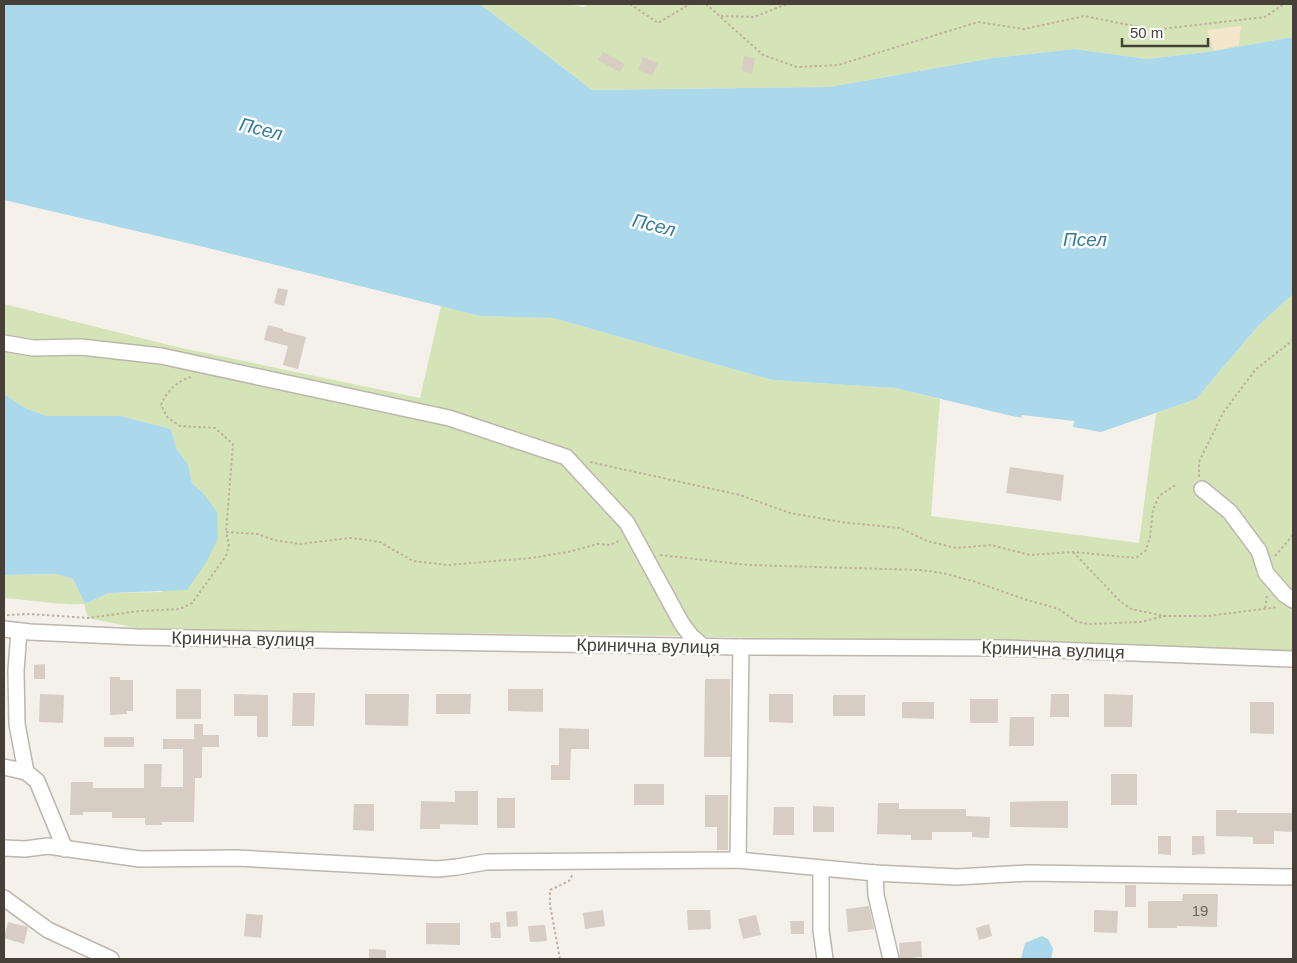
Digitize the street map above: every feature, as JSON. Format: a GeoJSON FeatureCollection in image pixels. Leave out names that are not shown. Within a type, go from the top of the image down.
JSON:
{"type":"FeatureCollection","features":[{"type":"Feature","properties":{"kind":"street"},"geometry":{"type":"LineString","coordinates":[[4,343],[33,348],[81,346],[161,356],[449,418],[566,457],[628,523],[682,624],[691,636],[704,647]]}},
{"type":"Feature","properties":{"kind":"street"},"geometry":{"type":"LineString","coordinates":[[1202,489],[1230,512],[1259,551],[1266,573],[1284,594],[1293,600]]}},
{"type":"Feature","properties":{"kind":"street","name":"Кринична вулиця"},"geometry":{"type":"LineString","coordinates":[[4,629],[148,638],[704,647],[1002,648],[1293,658]]}},
{"type":"Feature","properties":{"kind":"street"},"geometry":{"type":"LineString","coordinates":[[20,631],[16,672],[17,724],[26,772]]}},
{"type":"Feature","properties":{"kind":"street"},"geometry":{"type":"LineString","coordinates":[[738,860],[741,647]]}},
{"type":"Feature","properties":{"kind":"street"},"geometry":{"type":"LineString","coordinates":[[4,767],[26,772],[37,781],[66,849]]}},
{"type":"Feature","properties":{"kind":"street"},"geometry":{"type":"LineString","coordinates":[[4,848],[25,849],[48,846],[140,859],[236,858],[438,869],[486,862],[738,860],[821,869],[957,877],[1028,873],[1293,877]]}},
{"type":"Feature","properties":{"kind":"street"},"geometry":{"type":"LineString","coordinates":[[821,869],[821,930],[825,959]]}},
{"type":"Feature","properties":{"kind":"street"},"geometry":{"type":"LineString","coordinates":[[876,873],[876,895],[891,959]]}},
{"type":"Feature","properties":{"kind":"street"},"geometry":{"type":"LineString","coordinates":[[4,898],[48,930],[111,959]]}},
{"type":"Feature","properties":{"kind":"path"},"geometry":{"type":"LineString","coordinates":[[630,4],[658,23],[690,4]]}},
{"type":"Feature","properties":{"kind":"path"},"geometry":{"type":"LineString","coordinates":[[706,4],[763,55],[797,67],[838,65],[978,22],[1024,29],[1085,16],[1152,30],[1265,17],[1284,4]]}},
{"type":"Feature","properties":{"kind":"path"},"geometry":{"type":"LineString","coordinates":[[721,16],[754,17],[787,4]]}},
{"type":"Feature","properties":{"kind":"path"},"geometry":{"type":"LineString","coordinates":[[1202,489],[1199,482],[1199,462],[1223,413],[1255,370],[1293,340]]}},
{"type":"Feature","properties":{"kind":"path"},"geometry":{"type":"LineString","coordinates":[[4,615],[30,614],[88,618],[139,611],[180,610],[192,603],[226,556],[229,544],[226,532],[233,444],[215,428],[180,426],[167,417],[162,405],[165,396],[174,387],[195,376]]}},
{"type":"Feature","properties":{"kind":"path"},"geometry":{"type":"LineString","coordinates":[[566,457],[740,495],[790,513],[841,522],[900,528],[927,541],[956,548],[991,546],[1030,555],[1073,552],[1136,558],[1146,550],[1150,537],[1153,510],[1159,496],[1177,484]]}},
{"type":"Feature","properties":{"kind":"path"},"geometry":{"type":"LineString","coordinates":[[226,532],[258,534],[274,540],[300,544],[349,538],[380,542],[413,562],[448,566],[531,558],[568,552],[598,544],[610,545],[635,534]]}},
{"type":"Feature","properties":{"kind":"path"},"geometry":{"type":"LineString","coordinates":[[1073,552],[1131,609],[1164,616],[1208,616],[1279,607]]}},
{"type":"Feature","properties":{"kind":"path"},"geometry":{"type":"LineString","coordinates":[[644,553],[748,565],[920,570],[943,573],[1059,609],[1077,622],[1089,624],[1142,622],[1164,616]]}},
{"type":"Feature","properties":{"kind":"path"},"geometry":{"type":"LineString","coordinates":[[560,959],[550,905],[550,890],[569,881],[574,873],[576,862]]}},
{"type":"Feature","properties":{"kind":"green space"},"geometry":{"type":"Polygon","coordinates":[[[480,4],[567,4],[584,7],[589,4],[1293,4],[1293,37],[1214,51],[1147,59],[1074,49],[993,58],[829,87],[592,90],[480,4]]]}},
{"type":"Feature","properties":{"kind":"green space"},"geometry":{"type":"Polygon","coordinates":[[[1293,294],[1293,653],[1230,649],[682,636],[141,629],[88,618],[84,604],[4,598],[4,575],[57,574],[73,579],[85,604],[109,593],[161,592],[204,494],[192,483],[188,464],[177,450],[171,429],[121,416],[47,416],[25,408],[4,394],[4,304],[177,347],[420,398],[441,306],[480,316],[553,318],[772,380],[895,388],[940,399],[931,516],[1139,543],[1156,413],[1196,399],[1259,325],[1293,294]]]}},
{"type":"Feature","properties":{"kind":"sand"},"geometry":{"type":"Polygon","coordinates":[[[1241,26],[1239,45],[1214,51],[1207,30],[1241,26]]]}},
{"type":"Feature","properties":{"kind":"water","name":"Псел"},"geometry":{"type":"Polygon","coordinates":[[[4,4],[480,4],[592,90],[829,87],[993,58],[1074,49],[1147,59],[1214,51],[1293,37],[1293,294],[1259,325],[1196,399],[1101,432],[1012,416],[895,388],[772,380],[553,318],[480,316],[200,246],[4,200],[4,4]]]}},
{"type":"Feature","properties":{"kind":"water"},"geometry":{"type":"Polygon","coordinates":[[[4,394],[25,408],[47,416],[121,416],[171,429],[177,450],[188,464],[192,483],[204,494],[217,512],[218,538],[207,561],[187,590],[109,593],[85,604],[73,579],[57,574],[4,575],[4,394]]]}},
{"type":"Feature","properties":{"kind":"water"},"geometry":{"type":"Polygon","coordinates":[[[1042,936],[1048,939],[1053,949],[1051,959],[1021,959],[1025,943],[1042,936]]]}},
{"type":"Feature","properties":{"kind":"pier"},"geometry":{"type":"Polygon","coordinates":[[[1022,415],[1074,421],[1073,429],[1021,420],[1022,415]]]}},
{"type":"Feature","properties":{"kind":"building"},"geometry":{"type":"Polygon","coordinates":[[[603,52],[625,64],[620,72],[598,60],[603,52]]]}},
{"type":"Feature","properties":{"kind":"building"},"geometry":{"type":"Polygon","coordinates":[[[744,56],[755,58],[752,73],[742,71],[744,56]]]}},
{"type":"Feature","properties":{"kind":"building"},"geometry":{"type":"Polygon","coordinates":[[[643,57],[658,63],[652,76],[638,70],[643,57]]]}},
{"type":"Feature","properties":{"kind":"building"},"geometry":{"type":"Polygon","coordinates":[[[278,288],[288,290],[284,306],[274,303],[278,288]]]}},
{"type":"Feature","properties":{"kind":"building"},"geometry":{"type":"Polygon","coordinates":[[[268,325],[306,337],[298,369],[283,365],[288,346],[264,340],[268,325]]]}},
{"type":"Feature","properties":{"kind":"building"},"geometry":{"type":"Polygon","coordinates":[[[1010,467],[1064,475],[1061,501],[1006,493],[1010,467]]]}},
{"type":"Feature","properties":{"kind":"building"},"geometry":{"type":"Polygon","coordinates":[[[45,664],[45,679],[34,679],[34,665],[45,664]]]}},
{"type":"Feature","properties":{"kind":"building"},"geometry":{"type":"Polygon","coordinates":[[[110,677],[120,677],[120,680],[133,680],[133,711],[127,711],[127,714],[110,715],[110,677]]]}},
{"type":"Feature","properties":{"kind":"building"},"geometry":{"type":"Polygon","coordinates":[[[705,679],[730,679],[730,757],[704,757],[705,679]]]}},
{"type":"Feature","properties":{"kind":"building"},"geometry":{"type":"Polygon","coordinates":[[[176,689],[201,689],[201,719],[176,719],[176,689]]]}},
{"type":"Feature","properties":{"kind":"building"},"geometry":{"type":"Polygon","coordinates":[[[508,689],[543,689],[543,712],[508,711],[508,689]]]}},
{"type":"Feature","properties":{"kind":"building"},"geometry":{"type":"Polygon","coordinates":[[[293,693],[315,693],[314,726],[292,726],[293,693]]]}},
{"type":"Feature","properties":{"kind":"building"},"geometry":{"type":"Polygon","coordinates":[[[40,694],[64,695],[63,723],[39,722],[40,694]]]}},
{"type":"Feature","properties":{"kind":"building"},"geometry":{"type":"Polygon","coordinates":[[[234,694],[268,695],[268,737],[257,737],[257,716],[234,716],[234,694]]]}},
{"type":"Feature","properties":{"kind":"building"},"geometry":{"type":"Polygon","coordinates":[[[365,694],[409,694],[408,726],[365,725],[365,694]]]}},
{"type":"Feature","properties":{"kind":"building"},"geometry":{"type":"Polygon","coordinates":[[[436,694],[471,694],[470,714],[436,714],[436,694]]]}},
{"type":"Feature","properties":{"kind":"building"},"geometry":{"type":"Polygon","coordinates":[[[769,694],[793,694],[793,723],[769,722],[769,694]]]}},
{"type":"Feature","properties":{"kind":"building"},"geometry":{"type":"Polygon","coordinates":[[[1051,694],[1069,694],[1069,717],[1050,717],[1051,694]]]}},
{"type":"Feature","properties":{"kind":"building"},"geometry":{"type":"Polygon","coordinates":[[[1104,694],[1133,695],[1132,727],[1104,727],[1104,694]]]}},
{"type":"Feature","properties":{"kind":"building"},"geometry":{"type":"Polygon","coordinates":[[[833,695],[865,695],[865,716],[833,716],[833,695]]]}},
{"type":"Feature","properties":{"kind":"building"},"geometry":{"type":"Polygon","coordinates":[[[970,699],[998,699],[998,723],[970,723],[970,699]]]}},
{"type":"Feature","properties":{"kind":"building"},"geometry":{"type":"Polygon","coordinates":[[[902,702],[934,702],[934,719],[902,718],[902,702]]]}},
{"type":"Feature","properties":{"kind":"building"},"geometry":{"type":"Polygon","coordinates":[[[1250,702],[1274,702],[1274,734],[1250,733],[1250,702]]]}},
{"type":"Feature","properties":{"kind":"building"},"geometry":{"type":"Polygon","coordinates":[[[1010,717],[1034,717],[1034,746],[1009,746],[1010,717]]]}},
{"type":"Feature","properties":{"kind":"building"},"geometry":{"type":"Polygon","coordinates":[[[194,724],[203,724],[203,735],[219,735],[219,747],[203,747],[202,749],[202,778],[195,778],[194,822],[162,822],[162,825],[145,825],[145,818],[112,818],[112,812],[83,812],[83,815],[70,815],[71,782],[93,782],[93,788],[144,788],[144,764],[162,764],[161,787],[183,787],[183,749],[163,749],[163,739],[194,739],[194,724]]]}},
{"type":"Feature","properties":{"kind":"building"},"geometry":{"type":"Polygon","coordinates":[[[559,728],[589,729],[589,749],[571,749],[570,780],[551,780],[551,765],[559,765],[559,728]]]}},
{"type":"Feature","properties":{"kind":"building"},"geometry":{"type":"Polygon","coordinates":[[[104,737],[134,737],[134,747],[104,747],[104,737]]]}},
{"type":"Feature","properties":{"kind":"building"},"geometry":{"type":"Polygon","coordinates":[[[1111,774],[1137,774],[1137,805],[1111,805],[1111,774]]]}},
{"type":"Feature","properties":{"kind":"building"},"geometry":{"type":"Polygon","coordinates":[[[634,784],[664,784],[664,805],[634,805],[634,784]]]}},
{"type":"Feature","properties":{"kind":"building"},"geometry":{"type":"Polygon","coordinates":[[[455,791],[478,791],[478,825],[440,824],[440,829],[420,829],[421,801],[455,802],[455,791]]]}},
{"type":"Feature","properties":{"kind":"building"},"geometry":{"type":"Polygon","coordinates":[[[705,795],[728,795],[728,850],[717,850],[717,827],[705,827],[705,795]]]}},
{"type":"Feature","properties":{"kind":"building"},"geometry":{"type":"Polygon","coordinates":[[[497,798],[515,798],[515,828],[497,828],[497,798]]]}},
{"type":"Feature","properties":{"kind":"building"},"geometry":{"type":"Polygon","coordinates":[[[1068,801],[1068,828],[1010,827],[1010,802],[1068,801]]]}},
{"type":"Feature","properties":{"kind":"building"},"geometry":{"type":"Polygon","coordinates":[[[878,803],[899,803],[899,809],[966,809],[966,816],[990,817],[989,838],[972,837],[972,832],[932,832],[932,840],[911,840],[911,835],[877,834],[878,803]]]}},
{"type":"Feature","properties":{"kind":"building"},"geometry":{"type":"Polygon","coordinates":[[[354,804],[374,804],[374,831],[353,830],[354,804]]]}},
{"type":"Feature","properties":{"kind":"building"},"geometry":{"type":"Polygon","coordinates":[[[813,806],[834,807],[834,832],[813,832],[813,806]]]}},
{"type":"Feature","properties":{"kind":"building"},"geometry":{"type":"Polygon","coordinates":[[[774,807],[794,807],[794,835],[773,835],[774,807]]]}},
{"type":"Feature","properties":{"kind":"building"},"geometry":{"type":"Polygon","coordinates":[[[1216,810],[1237,810],[1237,813],[1293,813],[1293,832],[1274,831],[1274,844],[1253,844],[1253,837],[1216,836],[1216,810]]]}},
{"type":"Feature","properties":{"kind":"building"},"geometry":{"type":"Polygon","coordinates":[[[1158,836],[1171,836],[1171,855],[1158,854],[1158,836]]]}},
{"type":"Feature","properties":{"kind":"building"},"geometry":{"type":"Polygon","coordinates":[[[1192,836],[1204,836],[1205,854],[1192,855],[1192,836]]]}},
{"type":"Feature","properties":{"kind":"building"},"geometry":{"type":"Polygon","coordinates":[[[1125,885],[1136,885],[1136,907],[1125,907],[1125,885]]]}},
{"type":"Feature","properties":{"kind":"building"},"geometry":{"type":"Polygon","coordinates":[[[1183,894],[1218,894],[1217,927],[1177,926],[1177,928],[1148,928],[1148,901],[1182,901],[1183,894]]]}},
{"type":"Feature","properties":{"kind":"building"},"geometry":{"type":"Polygon","coordinates":[[[869,906],[874,929],[848,932],[846,909],[869,906]]]}},
{"type":"Feature","properties":{"kind":"building"},"geometry":{"type":"Polygon","coordinates":[[[603,910],[605,926],[585,929],[583,913],[603,910]]]}},
{"type":"Feature","properties":{"kind":"building"},"geometry":{"type":"Polygon","coordinates":[[[687,910],[710,910],[711,929],[688,930],[687,910]]]}},
{"type":"Feature","properties":{"kind":"building"},"geometry":{"type":"Polygon","coordinates":[[[1094,910],[1118,911],[1117,933],[1094,932],[1094,910]]]}},
{"type":"Feature","properties":{"kind":"building"},"geometry":{"type":"Polygon","coordinates":[[[517,911],[518,926],[507,927],[506,912],[517,911]]]}},
{"type":"Feature","properties":{"kind":"building"},"geometry":{"type":"Polygon","coordinates":[[[246,914],[263,915],[261,938],[244,936],[246,914]]]}},
{"type":"Feature","properties":{"kind":"building"},"geometry":{"type":"Polygon","coordinates":[[[756,915],[761,935],[743,939],[738,919],[756,915]]]}},
{"type":"Feature","properties":{"kind":"building"},"geometry":{"type":"Polygon","coordinates":[[[790,921],[804,921],[804,934],[791,934],[790,921]]]}},
{"type":"Feature","properties":{"kind":"building"},"geometry":{"type":"Polygon","coordinates":[[[8,922],[28,927],[24,944],[4,938],[8,922]]]}},
{"type":"Feature","properties":{"kind":"building"},"geometry":{"type":"Polygon","coordinates":[[[500,922],[501,938],[491,938],[490,923],[500,922]]]}},
{"type":"Feature","properties":{"kind":"building"},"geometry":{"type":"Polygon","coordinates":[[[426,923],[460,923],[460,945],[426,944],[426,923]]]}},
{"type":"Feature","properties":{"kind":"building"},"geometry":{"type":"Polygon","coordinates":[[[989,924],[992,936],[979,940],[976,928],[989,924]]]}},
{"type":"Feature","properties":{"kind":"building"},"geometry":{"type":"Polygon","coordinates":[[[545,925],[547,941],[530,942],[528,926],[545,925]]]}},
{"type":"Feature","properties":{"kind":"building"},"geometry":{"type":"Polygon","coordinates":[[[921,941],[922,957],[900,959],[899,943],[921,941]]]}},
{"type":"Feature","properties":{"kind":"building"},"geometry":{"type":"Polygon","coordinates":[[[369,949],[386,950],[386,959],[369,959],[369,949]]]}}]}
